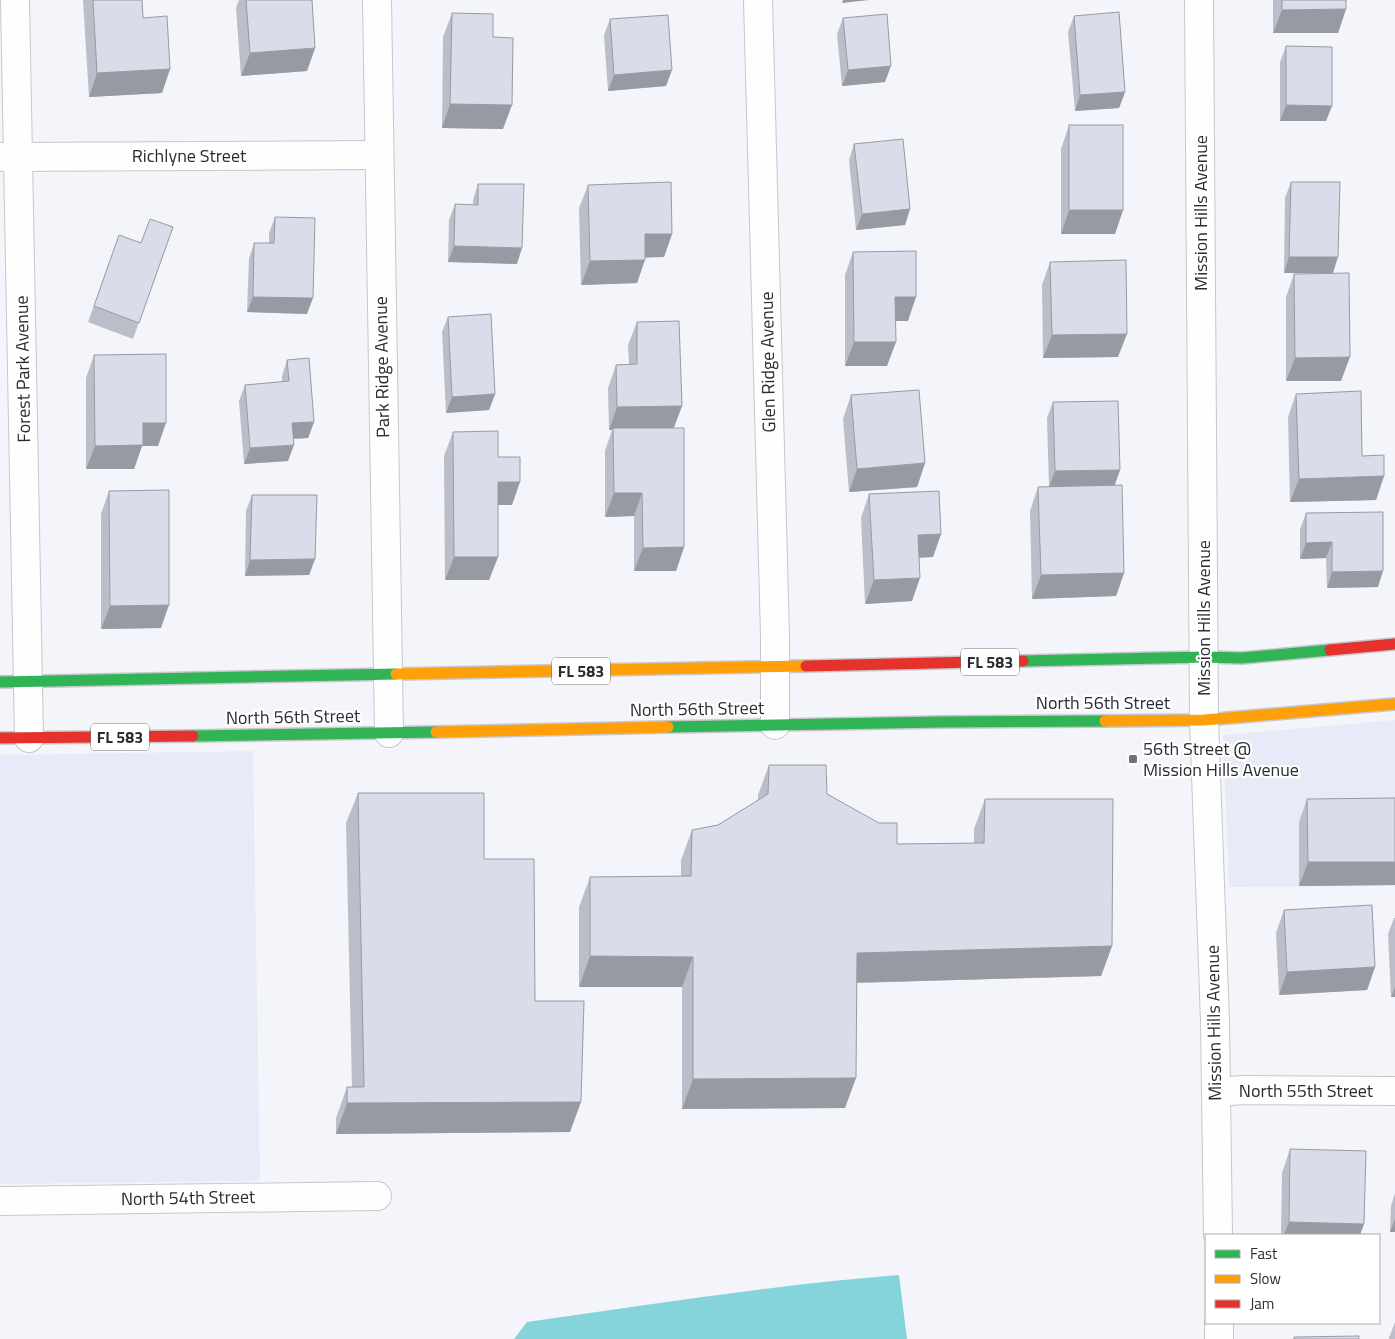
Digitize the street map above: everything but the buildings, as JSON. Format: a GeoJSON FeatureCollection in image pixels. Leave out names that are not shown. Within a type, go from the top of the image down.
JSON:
{"type":"FeatureCollection","features":[{"type":"Feature","properties":{"kind":"main road","name":"FL 583"},"geometry":{"type":"LineString","coordinates":[[0,682],[1204,657],[1242,658],[1395,644]]}},
{"type":"Feature","properties":{"kind":"main road","name":"North 56th Street"},"geometry":{"type":"LineString","coordinates":[[0,738],[1204,720],[1395,704]]}},
{"type":"Feature","properties":{"kind":"street","name":"Forest Park Avenue"},"geometry":{"type":"LineString","coordinates":[[15,0],[9,157],[29,681],[28,738]]}},
{"type":"Feature","properties":{"kind":"street","name":"Park Ridge Avenue"},"geometry":{"type":"LineString","coordinates":[[377,0],[389,733]]}},
{"type":"Feature","properties":{"kind":"street","name":"Glen Ridge Avenue"},"geometry":{"type":"LineString","coordinates":[[758,0],[775,725]]}},
{"type":"Feature","properties":{"kind":"street","name":"Mission Hills Avenue"},"geometry":{"type":"LineString","coordinates":[[1200,0],[1204,720],[1215,1021],[1218,1234]]}},
{"type":"Feature","properties":{"kind":"street","name":"Richlyne Street"},"geometry":{"type":"LineString","coordinates":[[9,157],[379,155]]}},
{"type":"Feature","properties":{"kind":"street","name":"North 55th Street"},"geometry":{"type":"LineString","coordinates":[[1216,1092],[1244,1090],[1395,1091]]}},
{"type":"Feature","properties":{"kind":"street","name":"North 54th Street"},"geometry":{"type":"LineString","coordinates":[[0,1201],[377,1196]]}},
{"type":"Feature","properties":{"kind":"street"},"geometry":{"type":"LineString","coordinates":[[1219,1324],[1219,1339]]}},
{"type":"Feature","properties":{"kind":"shaded area"},"geometry":{"type":"Polygon","coordinates":[[[1395,720],[1395,886],[1229,887],[1223,735],[1395,720]]]}},
{"type":"Feature","properties":{"kind":"shaded area"},"geometry":{"type":"Polygon","coordinates":[[[253,751],[260,1179],[257,1181],[0,1184],[0,755],[253,751]]]}},
{"type":"Feature","properties":{"kind":"water"},"geometry":{"type":"Polygon","coordinates":[[[899,1275],[907,1339],[514,1339],[527,1322],[759,1290],[899,1275]]]}},
{"type":"Feature","properties":{"kind":"traffic: fast"},"geometry":{"type":"LineString","coordinates":[[1023,661],[1204,657],[1242,658],[1330,650]]}},
{"type":"Feature","properties":{"kind":"traffic: fast"},"geometry":{"type":"LineString","coordinates":[[0,682],[396,674]]}},
{"type":"Feature","properties":{"kind":"traffic: fast"},"geometry":{"type":"LineString","coordinates":[[668,727],[1105,721]]}},
{"type":"Feature","properties":{"kind":"traffic: fast"},"geometry":{"type":"LineString","coordinates":[[193,736],[436,732]]}},
{"type":"Feature","properties":{"kind":"traffic: slow"},"geometry":{"type":"LineString","coordinates":[[396,674],[806,666]]}},
{"type":"Feature","properties":{"kind":"traffic: slow"},"geometry":{"type":"LineString","coordinates":[[1105,721],[1204,720],[1395,704]]}},
{"type":"Feature","properties":{"kind":"traffic: slow"},"geometry":{"type":"LineString","coordinates":[[436,732],[668,727]]}},
{"type":"Feature","properties":{"kind":"traffic: jam"},"geometry":{"type":"LineString","coordinates":[[1330,650],[1395,644]]}},
{"type":"Feature","properties":{"kind":"traffic: jam"},"geometry":{"type":"LineString","coordinates":[[806,666],[1023,661]]}},
{"type":"Feature","properties":{"kind":"traffic: jam"},"geometry":{"type":"LineString","coordinates":[[0,738],[193,736]]}},
{"type":"Feature","properties":{"kind":"place","name":"56th Street @ Mission Hills Avenue"},"geometry":{"type":"Point","coordinates":[1133,759]}}]}
